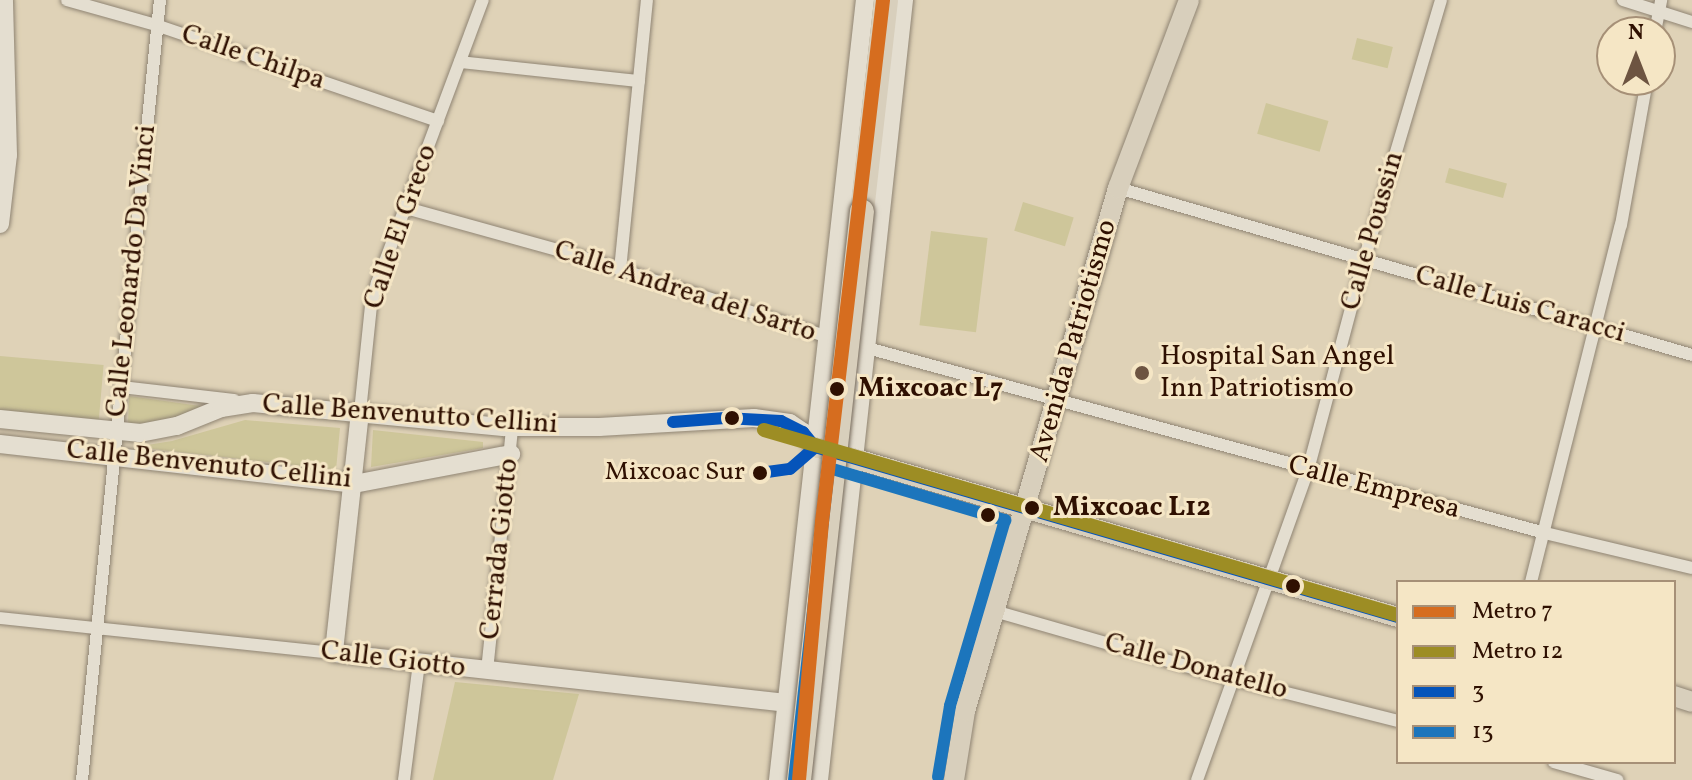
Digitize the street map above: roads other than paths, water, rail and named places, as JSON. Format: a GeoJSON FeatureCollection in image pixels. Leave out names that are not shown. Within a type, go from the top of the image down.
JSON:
{"type":"FeatureCollection","features":[{"type":"Feature","properties":{"kind":"highway"},"geometry":{"type":"LineString","coordinates":[[799,780],[886,0]]}},
{"type":"Feature","properties":{"kind":"main road","name":"Avenida Patriotismo"},"geometry":{"type":"LineString","coordinates":[[954,780],[965,711],[1118,188],[1189,0]]}},
{"type":"Feature","properties":{"kind":"main road"},"geometry":{"type":"LineString","coordinates":[[815,447],[1396,616]]}},
{"type":"Feature","properties":{"kind":"street"},"geometry":{"type":"LineString","coordinates":[[0,224],[8,155],[4,0]]}},
{"type":"Feature","properties":{"kind":"street","name":"Calle Chilpa"},"geometry":{"type":"LineString","coordinates":[[67,0],[156,25],[438,121]]}},
{"type":"Feature","properties":{"kind":"street","name":"Calle Leonardo Da Vinci"},"geometry":{"type":"LineString","coordinates":[[82,780],[160,0]]}},
{"type":"Feature","properties":{"kind":"street","name":"Calle El Greco"},"geometry":{"type":"LineString","coordinates":[[334,653],[371,305],[483,0]]}},
{"type":"Feature","properties":{"kind":"street"},"geometry":{"type":"LineString","coordinates":[[620,270],[647,0]]}},
{"type":"Feature","properties":{"kind":"street"},"geometry":{"type":"LineString","coordinates":[[778,780],[865,0]]}},
{"type":"Feature","properties":{"kind":"street"},"geometry":{"type":"LineString","coordinates":[[819,780],[904,0]]}},
{"type":"Feature","properties":{"kind":"street","name":"Calle Poussin"},"geometry":{"type":"LineString","coordinates":[[1197,780],[1308,470],[1364,260],[1441,0]]}},
{"type":"Feature","properties":{"kind":"street"},"geometry":{"type":"LineString","coordinates":[[1623,0],[1660,6],[1692,22]]}},
{"type":"Feature","properties":{"kind":"street"},"geometry":{"type":"LineString","coordinates":[[460,62],[639,81]]}},
{"type":"Feature","properties":{"kind":"street"},"geometry":{"type":"LineString","coordinates":[[1532,580],[1621,225],[1644,96]]}},
{"type":"Feature","properties":{"kind":"street","name":"Calle Luis Caracci"},"geometry":{"type":"LineString","coordinates":[[1118,188],[1692,355]]}},
{"type":"Feature","properties":{"kind":"street","name":"Calle Andrea del Sarto"},"geometry":{"type":"LineString","coordinates":[[406,208],[620,270],[827,337],[1057,402]]}},
{"type":"Feature","properties":{"kind":"street"},"geometry":{"type":"LineString","coordinates":[[121,387],[253,403]]}},
{"type":"Feature","properties":{"kind":"street","name":"Calle Empresa"},"geometry":{"type":"LineString","coordinates":[[1057,402],[1545,533],[1692,568]]}},
{"type":"Feature","properties":{"kind":"street","name":"Calle Benvenutto Cellini"},"geometry":{"type":"LineString","coordinates":[[0,419],[116,433],[158,431],[221,408],[253,403],[512,427],[599,427],[754,418],[781,421],[797,427],[815,447]]}},
{"type":"Feature","properties":{"kind":"street","name":"Cerrada Giotto"},"geometry":{"type":"LineString","coordinates":[[487,671],[512,427]]}},
{"type":"Feature","properties":{"kind":"street","name":"Calle Benvenuto Cellini"},"geometry":{"type":"LineString","coordinates":[[0,444],[354,484],[511,454]]}},
{"type":"Feature","properties":{"kind":"street","name":"Calle Donatello"},"geometry":{"type":"LineString","coordinates":[[994,611],[1396,720]]}},
{"type":"Feature","properties":{"kind":"street","name":"Calle Giotto"},"geometry":{"type":"LineString","coordinates":[[0,618],[786,703]]}},
{"type":"Feature","properties":{"kind":"street"},"geometry":{"type":"LineString","coordinates":[[404,780],[419,663]]}},
{"type":"Feature","properties":{"kind":"street"},"geometry":{"type":"LineString","coordinates":[[1561,764],[1617,780]]}},
{"type":"Feature","properties":{"kind":"metro line","name":"7"},"geometry":{"type":"LineString","coordinates":[[799,780],[822,522],[883,0]]}},
{"type":"Feature","properties":{"kind":"metro line","name":"12"},"geometry":{"type":"LineString","coordinates":[[764,430],[1396,614]]}},
{"type":"Feature","properties":{"kind":"place","name":"Hospital San Angel Inn Patriotismo"},"geometry":{"type":"Point","coordinates":[1142,373]}},
{"type":"Feature","properties":{"kind":"place","name":"Mixcoac L7"},"geometry":{"type":"Point","coordinates":[837,389]}},
{"type":"Feature","properties":{"kind":"place","name":"Mixcoac Sur"},"geometry":{"type":"Point","coordinates":[760,473]}},
{"type":"Feature","properties":{"kind":"place","name":"Mixcoac L12"},"geometry":{"type":"Point","coordinates":[1032,508]}}]}
